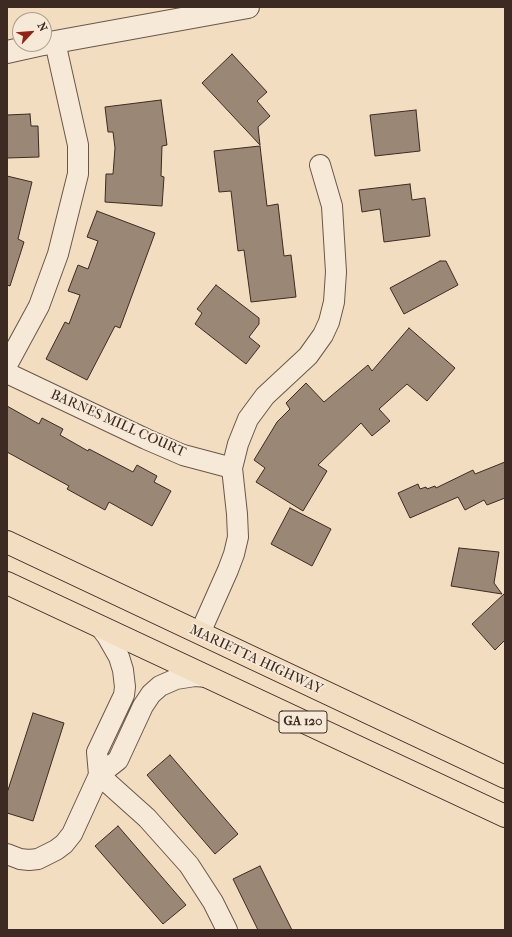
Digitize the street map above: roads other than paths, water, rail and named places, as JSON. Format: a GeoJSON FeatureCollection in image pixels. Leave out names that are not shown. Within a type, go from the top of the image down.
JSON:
{"type":"FeatureCollection","features":[{"type":"Feature","properties":{"kind":"highway","name":"MARIETTA HIGHWAY"},"geometry":{"type":"LineString","coordinates":[[7,542],[505,777]]}},
{"type":"Feature","properties":{"kind":"highway","name":"GA 120"},"geometry":{"type":"LineString","coordinates":[[7,583],[505,816]]}},
{"type":"Feature","properties":{"kind":"street"},"geometry":{"type":"LineString","coordinates":[[52,42],[248,7]]}},
{"type":"Feature","properties":{"kind":"street"},"geometry":{"type":"LineString","coordinates":[[7,365],[39,306],[58,254],[78,174],[78,145],[50,52]]}},
{"type":"Feature","properties":{"kind":"street"},"geometry":{"type":"LineString","coordinates":[[200,633],[228,570],[238,537],[232,468],[238,444],[248,419],[265,396],[308,356],[323,335],[329,322],[334,302],[336,272],[332,206],[320,165]]}},
{"type":"Feature","properties":{"kind":"street","name":"BARNES MILL COURT"},"geometry":{"type":"LineString","coordinates":[[7,373],[183,455],[232,468]]}},
{"type":"Feature","properties":{"kind":"street"},"geometry":{"type":"LineString","coordinates":[[100,627],[119,656],[123,670],[125,687],[124,695],[97,752],[99,774],[147,818],[189,865],[213,902],[227,930]]}},
{"type":"Feature","properties":{"kind":"street"},"geometry":{"type":"LineString","coordinates":[[7,854],[20,859],[38,859],[64,844],[72,834],[99,774],[118,760],[143,706],[156,690],[176,679],[195,676],[207,677]]}}]}
